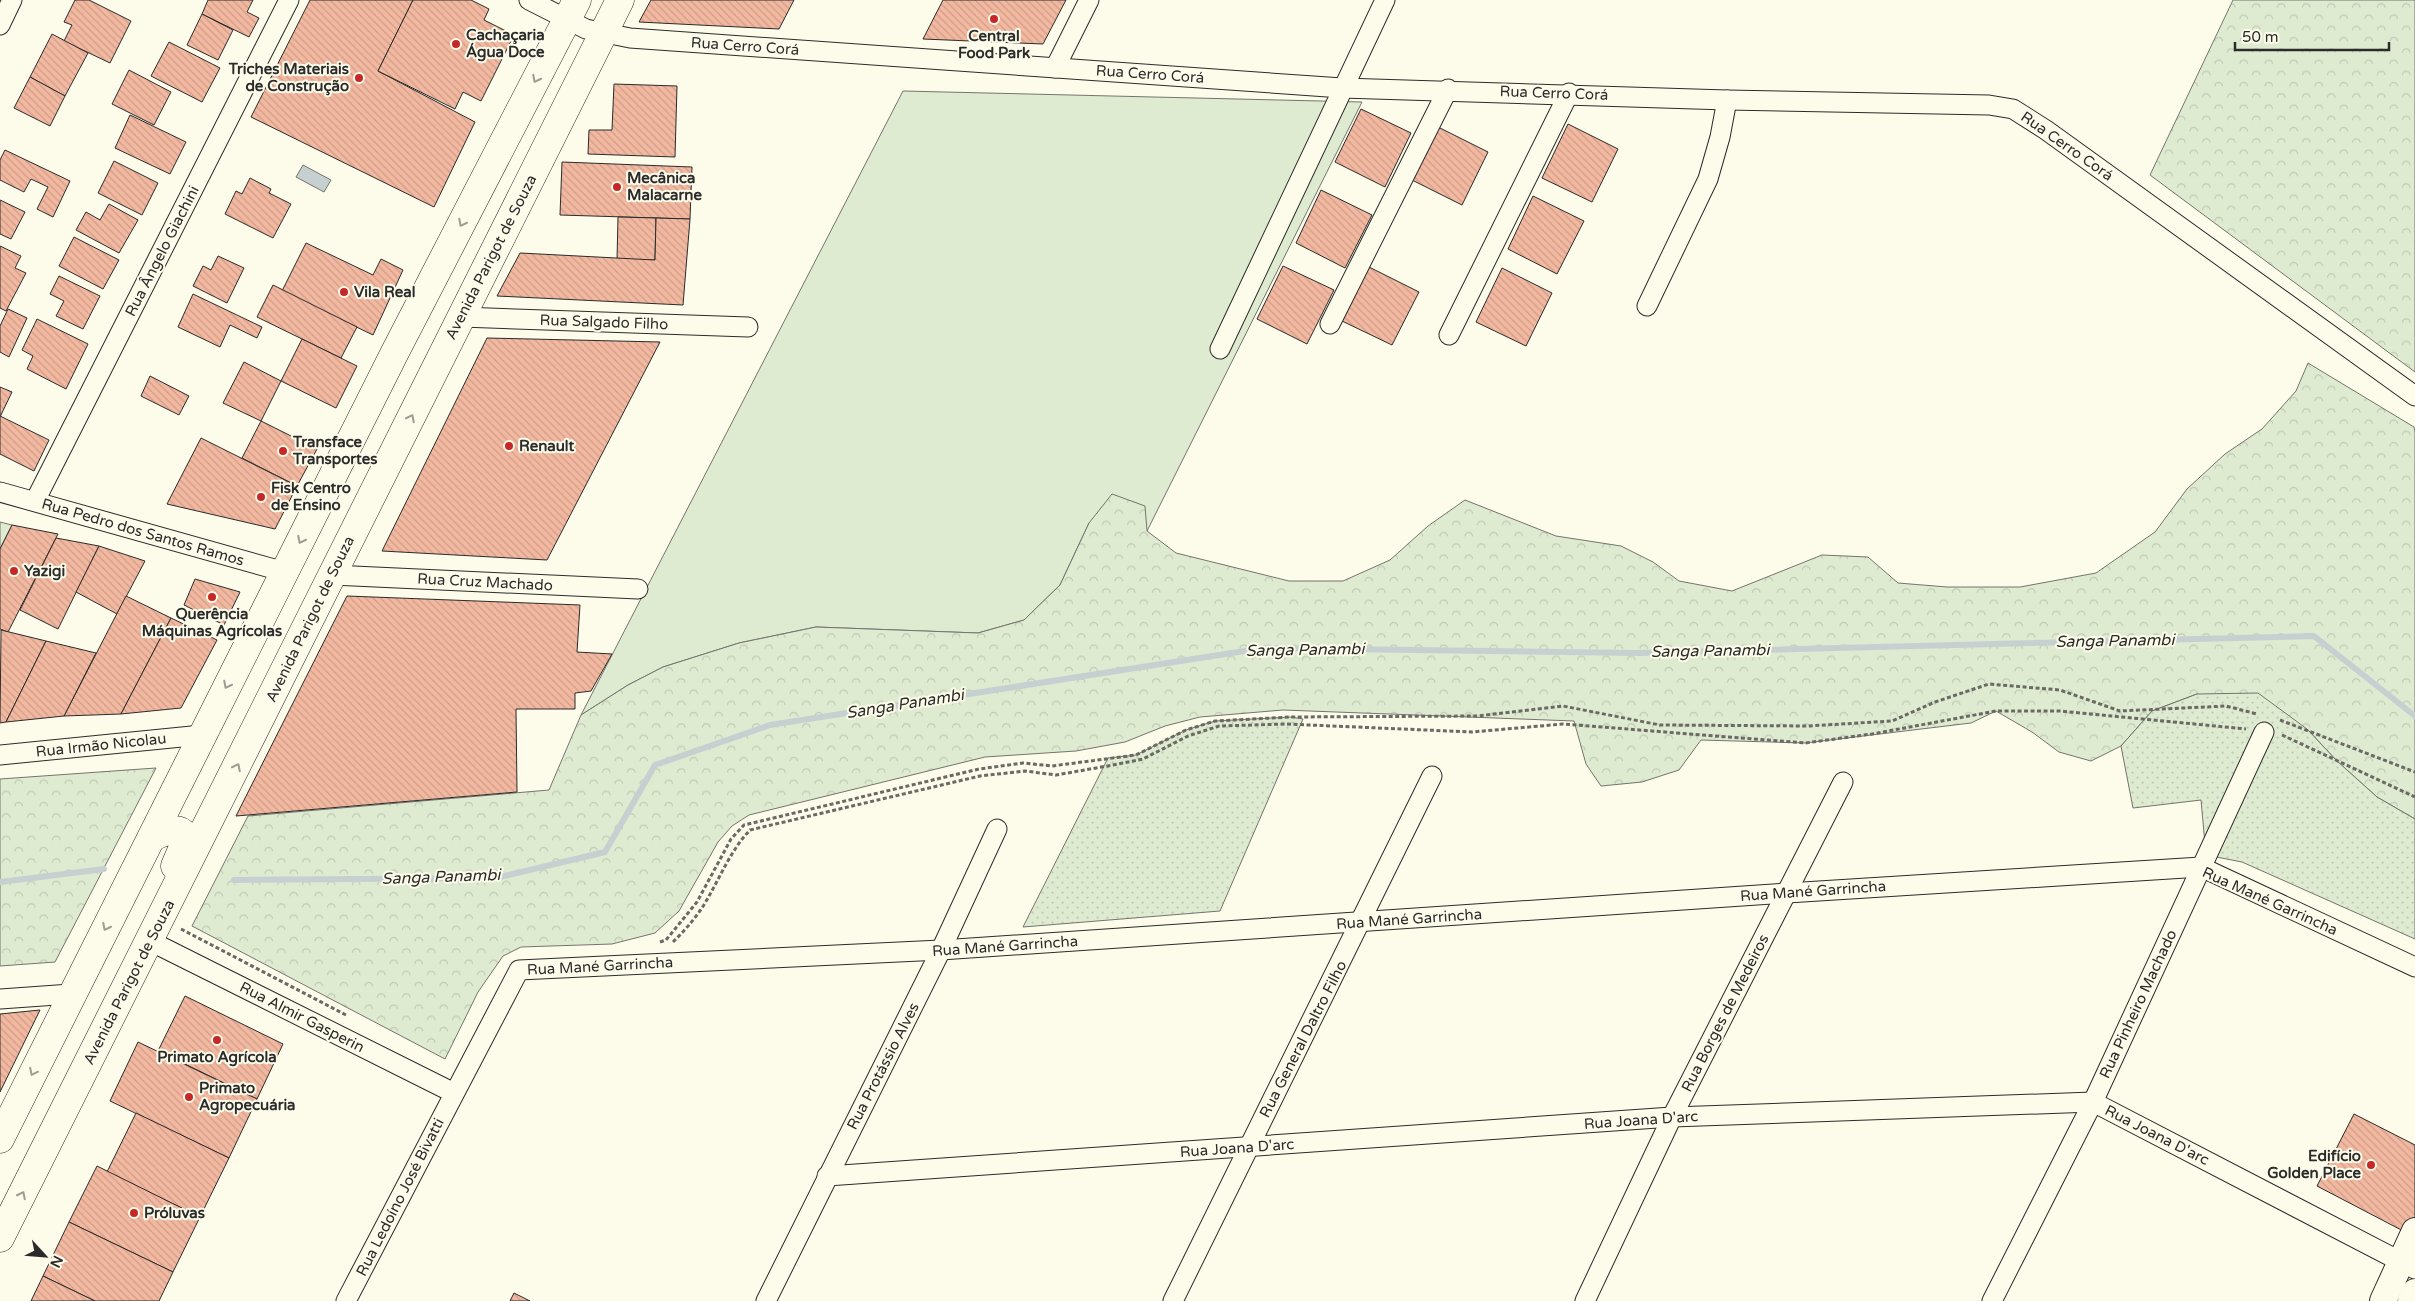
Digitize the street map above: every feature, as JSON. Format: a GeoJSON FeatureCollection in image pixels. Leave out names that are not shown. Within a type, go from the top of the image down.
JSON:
{"type":"FeatureCollection","features":[{"type":"Feature","properties":{"kind":"main road","name":"Avenida Parigot de Souza"},"geometry":{"type":"LineString","coordinates":[[0,1238],[620,0]]}},
{"type":"Feature","properties":{"kind":"main road"},"geometry":{"type":"LineString","coordinates":[[535,169],[553,114],[578,53],[578,31],[572,10]]}},
{"type":"Feature","properties":{"kind":"main road"},"geometry":{"type":"LineString","coordinates":[[0,1138],[202,735],[572,10]]}},
{"type":"Feature","properties":{"kind":"main road"},"geometry":{"type":"LineString","coordinates":[[353,532],[385,438],[382,427],[358,428]]}},
{"type":"Feature","properties":{"kind":"main road"},"geometry":{"type":"LineString","coordinates":[[202,735],[202,746],[183,804],[186,816],[195,823],[206,820],[218,803]]}},
{"type":"Feature","properties":{"kind":"main road"},"geometry":{"type":"LineString","coordinates":[[152,837],[177,829],[186,836],[164,893],[155,930]]}},
{"type":"Feature","properties":{"kind":"street"},"geometry":{"type":"LineString","coordinates":[[0,25],[12,0]]}},
{"type":"Feature","properties":{"kind":"street","name":"Rua Ângelo Giachini"},"geometry":{"type":"LineString","coordinates":[[35,501],[289,0]]}},
{"type":"Feature","properties":{"kind":"street","name":"Rua Cerro Corá"},"geometry":{"type":"LineString","coordinates":[[529,0],[572,10],[602,34],[640,39],[1342,88],[1448,89],[1727,100],[1989,105],[2013,109],[2046,130],[2415,396]]}},
{"type":"Feature","properties":{"kind":"street"},"geometry":{"type":"LineString","coordinates":[[1055,68],[1089,0]]}},
{"type":"Feature","properties":{"kind":"street"},"geometry":{"type":"LineString","coordinates":[[1220,349],[1385,0]]}},
{"type":"Feature","properties":{"kind":"street"},"geometry":{"type":"LineString","coordinates":[[1330,324],[1448,89]]}},
{"type":"Feature","properties":{"kind":"street"},"geometry":{"type":"LineString","coordinates":[[1449,335],[1569,93]]}},
{"type":"Feature","properties":{"kind":"street"},"geometry":{"type":"LineString","coordinates":[[1647,306],[1708,179],[1720,137],[1727,100]]}},
{"type":"Feature","properties":{"kind":"street","name":"Rua Salgado Filho"},"geometry":{"type":"LineString","coordinates":[[461,318],[748,327]]}},
{"type":"Feature","properties":{"kind":"street","name":"Rua Pedro dos Santos Ramos"},"geometry":{"type":"LineString","coordinates":[[0,492],[285,572]]}},
{"type":"Feature","properties":{"kind":"street","name":"Rua Cruz Machado"},"geometry":{"type":"LineString","coordinates":[[332,575],[638,589]]}},
{"type":"Feature","properties":{"kind":"street","name":"Rua Pinheiro Machado"},"geometry":{"type":"LineString","coordinates":[[1992,1301],[2093,1102],[2266,722]]}},
{"type":"Feature","properties":{"kind":"street","name":"Rua Irmão Nicolau"},"geometry":{"type":"LineString","coordinates":[[0,755],[202,735]]}},
{"type":"Feature","properties":{"kind":"street","name":"Rua General Daltro Filho"},"geometry":{"type":"LineString","coordinates":[[1173,1301],[1362,922],[1432,776]]}},
{"type":"Feature","properties":{"kind":"street","name":"Rua Borges de Medeiros"},"geometry":{"type":"LineString","coordinates":[[1585,1301],[1672,1118],[1843,782]]}},
{"type":"Feature","properties":{"kind":"street","name":"Rua Protássio Alves"},"geometry":{"type":"LineString","coordinates":[[766,1301],[941,950],[997,829]]}},
{"type":"Feature","properties":{"kind":"street","name":"Rua Mané Garrincha"},"geometry":{"type":"LineString","coordinates":[[454,1093],[519,970],[941,950],[2201,867],[2415,967]]}},
{"type":"Feature","properties":{"kind":"street","name":"Rua Almir Gasperin"},"geometry":{"type":"LineString","coordinates":[[155,930],[454,1093]]}},
{"type":"Feature","properties":{"kind":"street"},"geometry":{"type":"LineString","coordinates":[[0,999],[71,994]]}},
{"type":"Feature","properties":{"kind":"street","name":"Rua Ledoíno José Bivatti"},"geometry":{"type":"LineString","coordinates":[[346,1301],[454,1093]]}},
{"type":"Feature","properties":{"kind":"street","name":"Rua Joana D'arc"},"geometry":{"type":"LineString","coordinates":[[827,1176],[1672,1118],[2093,1102],[2408,1265]]}},
{"type":"Feature","properties":{"kind":"street"},"geometry":{"type":"LineString","coordinates":[[2383,1301],[2408,1265],[2415,1231]]}},
{"type":"Feature","properties":{"kind":"street"},"geometry":{"type":"LineString","coordinates":[[2411,1301],[2415,1292]]}},
{"type":"Feature","properties":{"kind":"path"},"geometry":{"type":"LineString","coordinates":[[652,945],[666,940],[692,909],[731,839],[744,825],[979,769],[1023,763],[1052,766],[1136,755],[1186,730],[1215,721],[1291,718],[1476,716],[1563,706],[1660,725],[1808,726],[1892,721],[1935,702],[1989,684],[2060,690],[2120,711],[2226,706],[2266,722],[2286,736],[2415,797]]}},
{"type":"Feature","properties":{"kind":"path"},"geometry":{"type":"LineString","coordinates":[[670,946],[694,918],[738,842],[750,830],[980,776],[1025,771],[1056,775],[1143,759],[1188,736],[1219,726],[1286,724],[1472,732],[1563,724],[1805,743],[1872,734],[1996,711],[2042,711],[2230,726],[2266,722],[2291,723],[2415,772]]}},
{"type":"Feature","properties":{"kind":"path"},"geometry":{"type":"LineString","coordinates":[[155,930],[354,1019]]}},
{"type":"Feature","properties":{"kind":"green space"},"geometry":{"type":"Polygon","coordinates":[[[2233,0],[2415,0],[2415,372],[2150,175],[2233,0]]]}},
{"type":"Feature","properties":{"kind":"green space"},"geometry":{"type":"Polygon","coordinates":[[[903,91],[1362,102],[1147,531],[1089,523],[1060,585],[1024,620],[978,633],[816,627],[739,643],[663,667],[628,685],[581,715],[903,91]]]}},
{"type":"Feature","properties":{"kind":"green space"},"geometry":{"type":"Polygon","coordinates":[[[2308,363],[2414,427],[2415,819],[2377,797],[2337,761],[2307,729],[2197,694],[2152,711],[2121,746],[2091,761],[2059,752],[2032,732],[1996,711],[1971,723],[1805,743],[1701,740],[1679,770],[1642,782],[1601,786],[1586,764],[1574,721],[1283,710],[1200,717],[1165,726],[1125,742],[1076,751],[985,757],[749,815],[732,826],[718,842],[679,911],[655,933],[612,944],[521,947],[503,956],[478,992],[445,1059],[192,926],[248,816],[549,790],[581,715],[628,685],[663,667],[739,643],[816,627],[978,633],[1024,620],[1060,585],[1089,523],[1112,494],[1145,506],[1147,531],[1176,553],[1289,581],[1343,581],[1390,560],[1428,526],[1465,500],[1556,536],[1621,546],[1653,562],[1679,581],[1732,591],[1822,555],[1868,557],[1898,583],[1947,587],[2020,587],[2096,573],[2155,532],[2187,489],[2225,454],[2262,429],[2296,391],[2308,363]]]}},
{"type":"Feature","properties":{"kind":"green space"},"geometry":{"type":"Polygon","coordinates":[[[0,522],[12,525],[0,549],[0,522]]]}},
{"type":"Feature","properties":{"kind":"green space"},"geometry":{"type":"Polygon","coordinates":[[[2258,693],[2307,729],[2337,761],[2377,797],[2415,819],[2415,939],[2242,862],[2206,855],[2201,800],[2133,808],[2121,746],[2152,711],[2197,694],[2258,693]]]}},
{"type":"Feature","properties":{"kind":"green space"},"geometry":{"type":"Polygon","coordinates":[[[1291,717],[1303,719],[1220,911],[1023,927],[1108,758],[1136,755],[1186,730],[1215,721],[1291,717]]]}},
{"type":"Feature","properties":{"kind":"green space"},"geometry":{"type":"Polygon","coordinates":[[[156,768],[55,962],[0,966],[0,779],[156,768]]]}},
{"type":"Feature","properties":{"kind":"shaded area"},"geometry":{"type":"Polygon","coordinates":[[[303,165],[331,180],[324,192],[296,177],[303,165]]]}},
{"type":"Feature","properties":{"kind":"building"},"geometry":{"type":"Polygon","coordinates":[[[75,0],[89,0],[131,21],[110,63],[64,41],[72,25],[64,22],[75,0]]]}},
{"type":"Feature","properties":{"kind":"building"},"geometry":{"type":"Polygon","coordinates":[[[208,0],[253,0],[247,12],[259,18],[249,37],[202,14],[208,0]]]}},
{"type":"Feature","properties":{"kind":"building"},"geometry":{"type":"Polygon","coordinates":[[[310,0],[413,0],[378,71],[475,122],[434,207],[251,117],[310,0]]]}},
{"type":"Feature","properties":{"kind":"building"},"geometry":{"type":"Polygon","coordinates":[[[413,0],[471,0],[489,9],[484,20],[514,35],[481,101],[463,92],[455,109],[378,71],[413,0]]]}},
{"type":"Feature","properties":{"kind":"building"},"geometry":{"type":"Polygon","coordinates":[[[651,0],[794,0],[779,29],[639,22],[651,0]]]}},
{"type":"Feature","properties":{"kind":"building","name":"Central Food Park"},"geometry":{"type":"Polygon","coordinates":[[[943,0],[1066,0],[1043,44],[923,39],[943,0]]]}},
{"type":"Feature","properties":{"kind":"building"},"geometry":{"type":"Polygon","coordinates":[[[202,14],[233,30],[218,60],[187,45],[202,14]]]}},
{"type":"Feature","properties":{"kind":"building"},"geometry":{"type":"Polygon","coordinates":[[[52,34],[88,53],[65,96],[30,77],[52,34]]]}},
{"type":"Feature","properties":{"kind":"building"},"geometry":{"type":"Polygon","coordinates":[[[169,42],[220,68],[202,102],[151,76],[169,42]]]}},
{"type":"Feature","properties":{"kind":"building"},"geometry":{"type":"Polygon","coordinates":[[[129,70],[171,92],[154,125],[112,104],[129,70]]]}},
{"type":"Feature","properties":{"kind":"building"},"geometry":{"type":"Polygon","coordinates":[[[30,77],[65,96],[50,126],[14,108],[30,77]]]}},
{"type":"Feature","properties":{"kind":"building"},"geometry":{"type":"Polygon","coordinates":[[[614,84],[677,86],[675,157],[588,154],[589,130],[612,130],[614,84]]]}},
{"type":"Feature","properties":{"kind":"building"},"geometry":{"type":"Polygon","coordinates":[[[1361,109],[1411,133],[1385,187],[1335,162],[1361,109]]]}},
{"type":"Feature","properties":{"kind":"building"},"geometry":{"type":"Polygon","coordinates":[[[130,115],[186,142],[170,174],[115,148],[130,115]]]}},
{"type":"Feature","properties":{"kind":"building"},"geometry":{"type":"Polygon","coordinates":[[[1568,124],[1618,149],[1592,202],[1542,178],[1568,124]]]}},
{"type":"Feature","properties":{"kind":"building"},"geometry":{"type":"Polygon","coordinates":[[[1438,127],[1488,152],[1462,205],[1412,180],[1438,127]]]}},
{"type":"Feature","properties":{"kind":"building"},"geometry":{"type":"Polygon","coordinates":[[[5,150],[70,181],[53,217],[37,209],[48,187],[31,179],[24,192],[0,180],[0,160],[5,150]]]}},
{"type":"Feature","properties":{"kind":"building"},"geometry":{"type":"Polygon","coordinates":[[[114,161],[158,183],[142,215],[98,193],[114,161]]]}},
{"type":"Feature","properties":{"kind":"building"},"geometry":{"type":"Polygon","coordinates":[[[562,162],[692,167],[690,219],[560,215],[562,162]]]}},
{"type":"Feature","properties":{"kind":"building"},"geometry":{"type":"Polygon","coordinates":[[[250,178],[271,189],[269,193],[291,204],[273,238],[225,214],[236,191],[242,194],[250,178]]]}},
{"type":"Feature","properties":{"kind":"building"},"geometry":{"type":"Polygon","coordinates":[[[1321,190],[1372,215],[1345,268],[1296,243],[1321,190]]]}},
{"type":"Feature","properties":{"kind":"building"},"geometry":{"type":"Polygon","coordinates":[[[1533,196],[1584,221],[1557,274],[1508,249],[1533,196]]]}},
{"type":"Feature","properties":{"kind":"building"},"geometry":{"type":"Polygon","coordinates":[[[0,200],[25,212],[11,239],[0,234],[0,200]]]}},
{"type":"Feature","properties":{"kind":"building"},"geometry":{"type":"Polygon","coordinates":[[[109,204],[138,220],[119,253],[76,230],[86,212],[100,220],[109,204]]]}},
{"type":"Feature","properties":{"kind":"building"},"geometry":{"type":"Polygon","coordinates":[[[618,217],[656,218],[655,260],[617,260],[618,217]]]}},
{"type":"Feature","properties":{"kind":"building"},"geometry":{"type":"Polygon","coordinates":[[[656,218],[690,219],[683,305],[497,296],[520,253],[655,260],[656,218]]]}},
{"type":"Feature","properties":{"kind":"building"},"geometry":{"type":"Polygon","coordinates":[[[74,237],[119,260],[103,289],[59,266],[74,237]]]}},
{"type":"Feature","properties":{"kind":"building"},"geometry":{"type":"Polygon","coordinates":[[[306,243],[373,275],[381,259],[403,270],[373,335],[282,291],[306,243]]]}},
{"type":"Feature","properties":{"kind":"building"},"geometry":{"type":"Polygon","coordinates":[[[0,246],[21,256],[15,268],[26,273],[6,311],[0,308],[0,246]]]}},
{"type":"Feature","properties":{"kind":"building"},"geometry":{"type":"Polygon","coordinates":[[[218,256],[244,268],[227,303],[193,286],[203,266],[211,270],[218,256]]]}},
{"type":"Feature","properties":{"kind":"building"},"geometry":{"type":"Polygon","coordinates":[[[1283,266],[1334,290],[1307,344],[1257,319],[1283,266]]]}},
{"type":"Feature","properties":{"kind":"building"},"geometry":{"type":"Polygon","coordinates":[[[1369,267],[1419,292],[1392,345],[1342,321],[1369,267]]]}},
{"type":"Feature","properties":{"kind":"building"},"geometry":{"type":"Polygon","coordinates":[[[1502,268],[1552,293],[1526,346],[1476,322],[1502,268]]]}},
{"type":"Feature","properties":{"kind":"building"},"geometry":{"type":"Polygon","coordinates":[[[59,276],[100,296],[83,329],[56,316],[64,301],[50,294],[59,276]]]}},
{"type":"Feature","properties":{"kind":"building"},"geometry":{"type":"Polygon","coordinates":[[[273,285],[357,327],[341,358],[257,317],[273,285]]]}},
{"type":"Feature","properties":{"kind":"building"},"geometry":{"type":"Polygon","coordinates":[[[193,294],[262,327],[257,338],[230,325],[220,347],[178,327],[193,294]]]}},
{"type":"Feature","properties":{"kind":"building"},"geometry":{"type":"Polygon","coordinates":[[[8,309],[27,318],[9,357],[0,352],[0,326],[8,309]]]}},
{"type":"Feature","properties":{"kind":"building"},"geometry":{"type":"Polygon","coordinates":[[[37,319],[88,344],[66,389],[27,369],[33,356],[22,350],[37,319]]]}},
{"type":"Feature","properties":{"kind":"building"},"geometry":{"type":"Polygon","coordinates":[[[487,338],[660,342],[547,560],[382,551],[487,338]]]}},
{"type":"Feature","properties":{"kind":"building"},"geometry":{"type":"Polygon","coordinates":[[[302,339],[357,366],[336,408],[281,381],[302,339]]]}},
{"type":"Feature","properties":{"kind":"building"},"geometry":{"type":"Polygon","coordinates":[[[244,362],[281,381],[261,421],[223,403],[244,362]]]}},
{"type":"Feature","properties":{"kind":"building"},"geometry":{"type":"Polygon","coordinates":[[[150,376],[189,396],[179,415],[141,396],[150,376]]]}},
{"type":"Feature","properties":{"kind":"building"},"geometry":{"type":"Polygon","coordinates":[[[0,387],[12,392],[0,417],[0,387]]]}},
{"type":"Feature","properties":{"kind":"building"},"geometry":{"type":"Polygon","coordinates":[[[0,416],[49,440],[34,471],[0,454],[0,416]]]}},
{"type":"Feature","properties":{"kind":"building"},"geometry":{"type":"Polygon","coordinates":[[[261,421],[317,449],[297,486],[242,458],[261,421]]]}},
{"type":"Feature","properties":{"kind":"building"},"geometry":{"type":"Polygon","coordinates":[[[201,438],[297,486],[275,529],[167,504],[201,438]]]}},
{"type":"Feature","properties":{"kind":"building"},"geometry":{"type":"Polygon","coordinates":[[[12,525],[58,534],[8,632],[0,629],[0,549],[12,525]]]}},
{"type":"Feature","properties":{"kind":"building"},"geometry":{"type":"Polygon","coordinates":[[[56,538],[99,546],[58,629],[20,610],[56,538]]]}},
{"type":"Feature","properties":{"kind":"building"},"geometry":{"type":"Polygon","coordinates":[[[99,546],[145,561],[117,614],[76,592],[99,546]]]}},
{"type":"Feature","properties":{"kind":"building"},"geometry":{"type":"Polygon","coordinates":[[[195,579],[240,592],[224,625],[184,605],[195,579]]]}},
{"type":"Feature","properties":{"kind":"building"},"geometry":{"type":"Polygon","coordinates":[[[126,596],[171,618],[121,714],[64,716],[126,596]]]}},
{"type":"Feature","properties":{"kind":"building"},"geometry":{"type":"Polygon","coordinates":[[[347,596],[580,605],[577,652],[612,654],[591,691],[575,693],[575,709],[516,709],[517,792],[236,816],[347,596]]]}},
{"type":"Feature","properties":{"kind":"building"},"geometry":{"type":"Polygon","coordinates":[[[171,618],[217,640],[181,708],[121,714],[171,618]]]}},
{"type":"Feature","properties":{"kind":"building"},"geometry":{"type":"Polygon","coordinates":[[[1,630],[46,641],[6,722],[0,723],[1,630]]]}},
{"type":"Feature","properties":{"kind":"building"},"geometry":{"type":"Polygon","coordinates":[[[46,641],[96,653],[64,716],[6,722],[46,641]]]}},
{"type":"Feature","properties":{"kind":"building"},"geometry":{"type":"Polygon","coordinates":[[[185,996],[283,1044],[257,1099],[158,1051],[185,996]]]}},
{"type":"Feature","properties":{"kind":"building"},"geometry":{"type":"Polygon","coordinates":[[[40,1010],[0,1092],[0,1014],[40,1010]]]}},
{"type":"Feature","properties":{"kind":"building"},"geometry":{"type":"Polygon","coordinates":[[[138,1042],[257,1099],[229,1158],[110,1101],[138,1042]]]}},
{"type":"Feature","properties":{"kind":"building"},"geometry":{"type":"Polygon","coordinates":[[[136,1113],[229,1158],[200,1217],[107,1172],[136,1113]]]}},
{"type":"Feature","properties":{"kind":"building","name":"Edifício Golden Place"},"geometry":{"type":"Polygon","coordinates":[[[2354,1114],[2415,1145],[2415,1222],[2409,1234],[2317,1186],[2354,1114]]]}},
{"type":"Feature","properties":{"kind":"building"},"geometry":{"type":"Polygon","coordinates":[[[97,1166],[200,1217],[173,1272],[69,1222],[97,1166]]]}},
{"type":"Feature","properties":{"kind":"building"},"geometry":{"type":"Polygon","coordinates":[[[69,1222],[173,1272],[159,1301],[95,1301],[43,1276],[69,1222]]]}},
{"type":"Feature","properties":{"kind":"building"},"geometry":{"type":"Polygon","coordinates":[[[43,1276],[95,1301],[31,1301],[43,1276]]]}},
{"type":"Feature","properties":{"kind":"building"},"geometry":{"type":"Polygon","coordinates":[[[514,1293],[530,1301],[510,1301],[514,1293]]]}},
{"type":"Feature","properties":{"kind":"waterway","name":"Sanga Panambi"},"geometry":{"type":"LineString","coordinates":[[234,880],[496,878],[605,852],[655,765],[770,725],[1264,648],[1639,653],[2314,636],[2415,716]]}},
{"type":"Feature","properties":{"kind":"waterway","name":"Sanga Panambi"},"geometry":{"type":"LineString","coordinates":[[0,882],[104,869]]}},
{"type":"Feature","properties":{"kind":"place","name":"Central Food Park"},"geometry":{"type":"Point","coordinates":[994,19]}},
{"type":"Feature","properties":{"kind":"place","name":"Cachaçaria Água Doce"},"geometry":{"type":"Point","coordinates":[456,44]}},
{"type":"Feature","properties":{"kind":"place","name":"Triches Materiais de Construção"},"geometry":{"type":"Point","coordinates":[359,78]}},
{"type":"Feature","properties":{"kind":"place","name":"Mecânica Malacarne"},"geometry":{"type":"Point","coordinates":[617,187]}},
{"type":"Feature","properties":{"kind":"place","name":"Vila Real"},"geometry":{"type":"Point","coordinates":[344,292]}},
{"type":"Feature","properties":{"kind":"place","name":"Renault"},"geometry":{"type":"Point","coordinates":[509,446]}},
{"type":"Feature","properties":{"kind":"place","name":"Transface Transportes"},"geometry":{"type":"Point","coordinates":[283,451]}},
{"type":"Feature","properties":{"kind":"place","name":"Fisk Centro de Ensino"},"geometry":{"type":"Point","coordinates":[261,497]}},
{"type":"Feature","properties":{"kind":"place","name":"Yazigi"},"geometry":{"type":"Point","coordinates":[14,571]}},
{"type":"Feature","properties":{"kind":"place","name":"Querência Máquinas Agrícolas"},"geometry":{"type":"Point","coordinates":[212,597]}},
{"type":"Feature","properties":{"kind":"place","name":"Primato Agrícola"},"geometry":{"type":"Point","coordinates":[217,1040]}},
{"type":"Feature","properties":{"kind":"place","name":"Primato Agropecuária"},"geometry":{"type":"Point","coordinates":[189,1097]}},
{"type":"Feature","properties":{"kind":"place","name":"Edifício Golden Place"},"geometry":{"type":"Point","coordinates":[2371,1165]}},
{"type":"Feature","properties":{"kind":"place","name":"Próluvas"},"geometry":{"type":"Point","coordinates":[134,1213]}}]}
